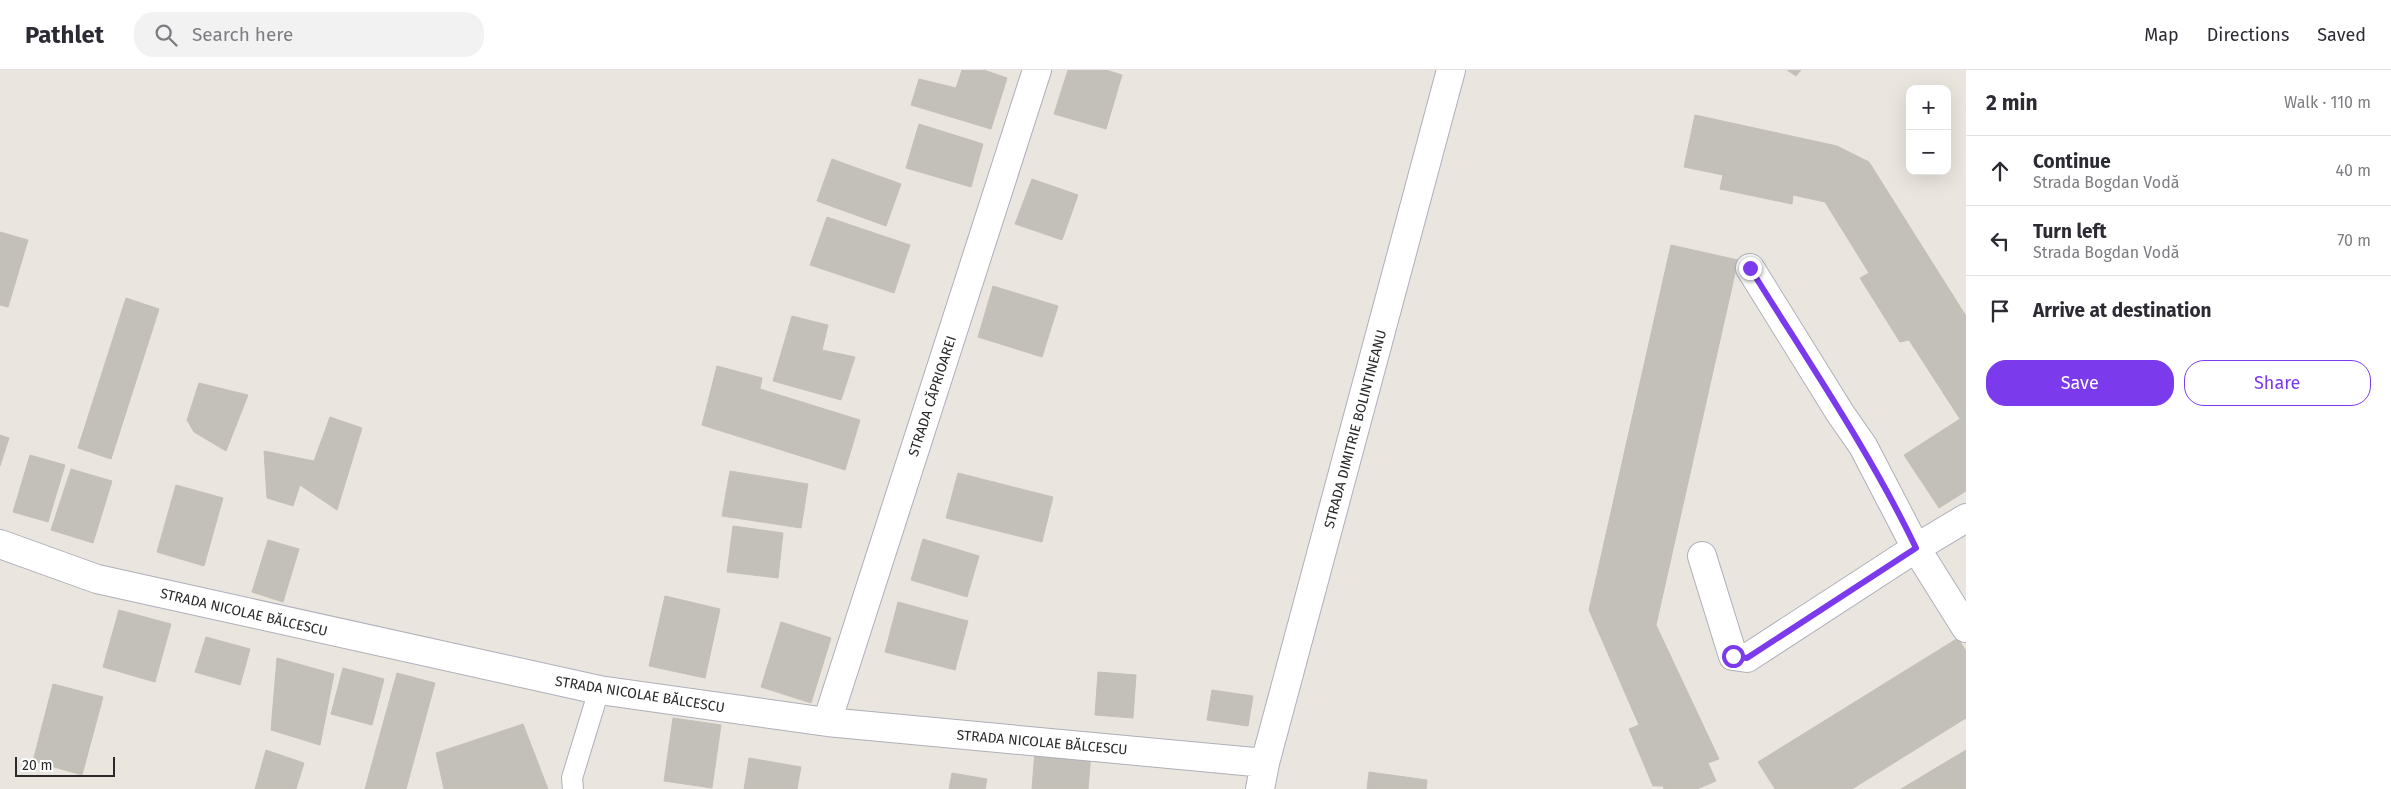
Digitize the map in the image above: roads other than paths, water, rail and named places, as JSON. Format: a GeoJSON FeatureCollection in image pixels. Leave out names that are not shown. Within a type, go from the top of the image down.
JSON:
{"type":"FeatureCollection","features":[{"type":"Feature","properties":{"kind":"street","name":"STRADA CĂPRIOAREI"},"geometry":{"type":"LineString","coordinates":[[827,722],[1037,70]]}},
{"type":"Feature","properties":{"kind":"street","name":"STRADA DIMITRIE BOLINTINEANU"},"geometry":{"type":"LineString","coordinates":[[1260,789],[1265,763],[1452,70]]}},
{"type":"Feature","properties":{"kind":"street"},"geometry":{"type":"LineString","coordinates":[[1750,268],[1840,413],[1863,446],[1916,548],[1966,628]]}},
{"type":"Feature","properties":{"kind":"street"},"geometry":{"type":"LineString","coordinates":[[1702,556],[1733,656],[1747,658],[1916,548],[1966,518]]}},
{"type":"Feature","properties":{"kind":"street","name":"STRADA NICOLAE BĂLCESCU"},"geometry":{"type":"LineString","coordinates":[[0,544],[97,579],[599,690],[827,722],[1265,763]]}},
{"type":"Feature","properties":{"kind":"lane"},"geometry":{"type":"LineString","coordinates":[[573,789],[572,778],[599,690]]}}]}
